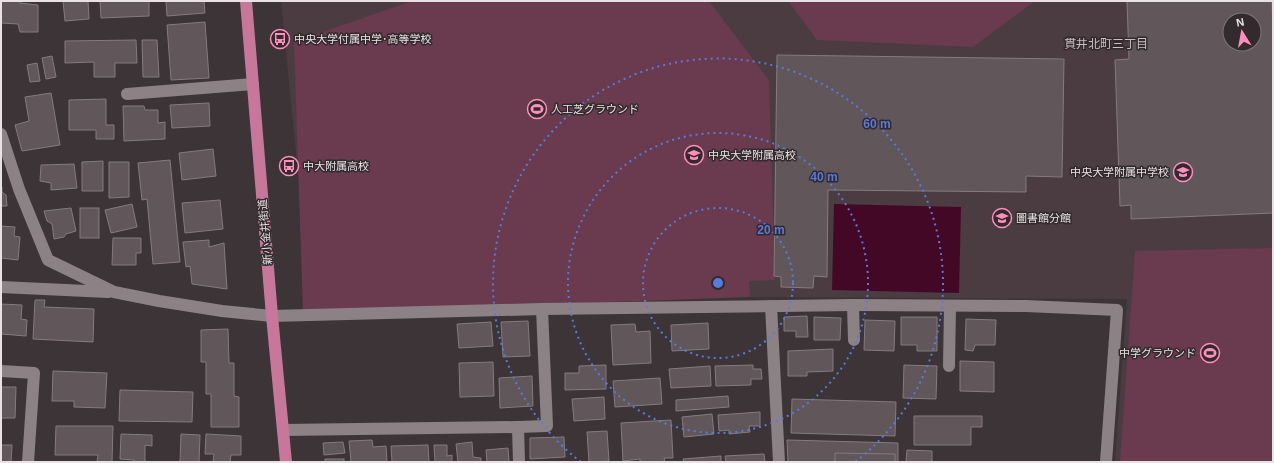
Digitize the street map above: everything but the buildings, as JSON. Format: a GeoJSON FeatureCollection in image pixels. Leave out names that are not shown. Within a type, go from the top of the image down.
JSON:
{"type":"FeatureCollection","features":[{"type":"Feature","properties":{"kind":"main road","name":"新小金井街道"},"geometry":{"type":"LineString","coordinates":[[246,1],[272,316],[286,462]]}},
{"type":"Feature","properties":{"kind":"street"},"geometry":{"type":"LineString","coordinates":[[127,94],[253,84]]}},
{"type":"Feature","properties":{"kind":"street"},"geometry":{"type":"LineString","coordinates":[[1,134],[6,166],[19,189],[48,260],[114,292]]}},
{"type":"Feature","properties":{"kind":"street"},"geometry":{"type":"LineString","coordinates":[[1,287],[114,292],[159,302],[272,316],[542,309],[853,305],[1026,306],[1117,310],[1106,462]]}},
{"type":"Feature","properties":{"kind":"street"},"geometry":{"type":"LineString","coordinates":[[853,305],[854,340]]}},
{"type":"Feature","properties":{"kind":"street"},"geometry":{"type":"LineString","coordinates":[[771,306],[778,462]]}},
{"type":"Feature","properties":{"kind":"street"},"geometry":{"type":"LineString","coordinates":[[949,366],[950,306]]}},
{"type":"Feature","properties":{"kind":"street"},"geometry":{"type":"LineString","coordinates":[[283,430],[547,426],[542,309]]}},
{"type":"Feature","properties":{"kind":"street"},"geometry":{"type":"LineString","coordinates":[[1,371],[34,373],[28,462]]}},
{"type":"Feature","properties":{"kind":"street"},"geometry":{"type":"LineString","coordinates":[[518,427],[519,462]]}},
{"type":"Feature","properties":{"kind":"shaded area","name":"中央大学附属高校"},"geometry":{"type":"Polygon","coordinates":[[[281,1],[1273,1],[1273,462],[1115,462],[1127,299],[744,297],[311,304],[281,1]]]}},
{"type":"Feature","properties":{"kind":"shaded area"},"geometry":{"type":"Polygon","coordinates":[[[412,1],[709,1],[769,80],[775,280],[749,281],[750,297],[303,313],[294,42],[412,1]]]}},
{"type":"Feature","properties":{"kind":"shaded area"},"geometry":{"type":"Polygon","coordinates":[[[788,1],[1035,1],[973,47],[817,40],[788,1]]]}},
{"type":"Feature","properties":{"kind":"shaded area"},"geometry":{"type":"Polygon","coordinates":[[[834,204],[961,207],[959,293],[832,290],[834,204]]]}},
{"type":"Feature","properties":{"kind":"shaded area"},"geometry":{"type":"Polygon","coordinates":[[[1273,248],[1273,462],[1120,462],[1135,251],[1273,248]]]}},
{"type":"Feature","properties":{"kind":"place","name":"中央大学付属中学･高等学校"},"geometry":{"type":"Point","coordinates":[280,39]}},
{"type":"Feature","properties":{"kind":"place","name":"人工芝グラウンド"},"geometry":{"type":"Point","coordinates":[537,109]}},
{"type":"Feature","properties":{"kind":"place","name":"中央大学附属高校"},"geometry":{"type":"Point","coordinates":[694,155]}},
{"type":"Feature","properties":{"kind":"place","name":"中大附属高校"},"geometry":{"type":"Point","coordinates":[289,166]}},
{"type":"Feature","properties":{"kind":"place","name":"中央大学附属中学校"},"geometry":{"type":"Point","coordinates":[1183,172]}},
{"type":"Feature","properties":{"kind":"place","name":"圖書館分館"},"geometry":{"type":"Point","coordinates":[1002,218]}},
{"type":"Feature","properties":{"kind":"place","name":"中学グラウンド"},"geometry":{"type":"Point","coordinates":[1210,353]}},
{"type":"Feature","properties":{"kind":"district","name":"貫井北町三丁目"},"geometry":{"type":"Point","coordinates":[1106,44]}}]}
